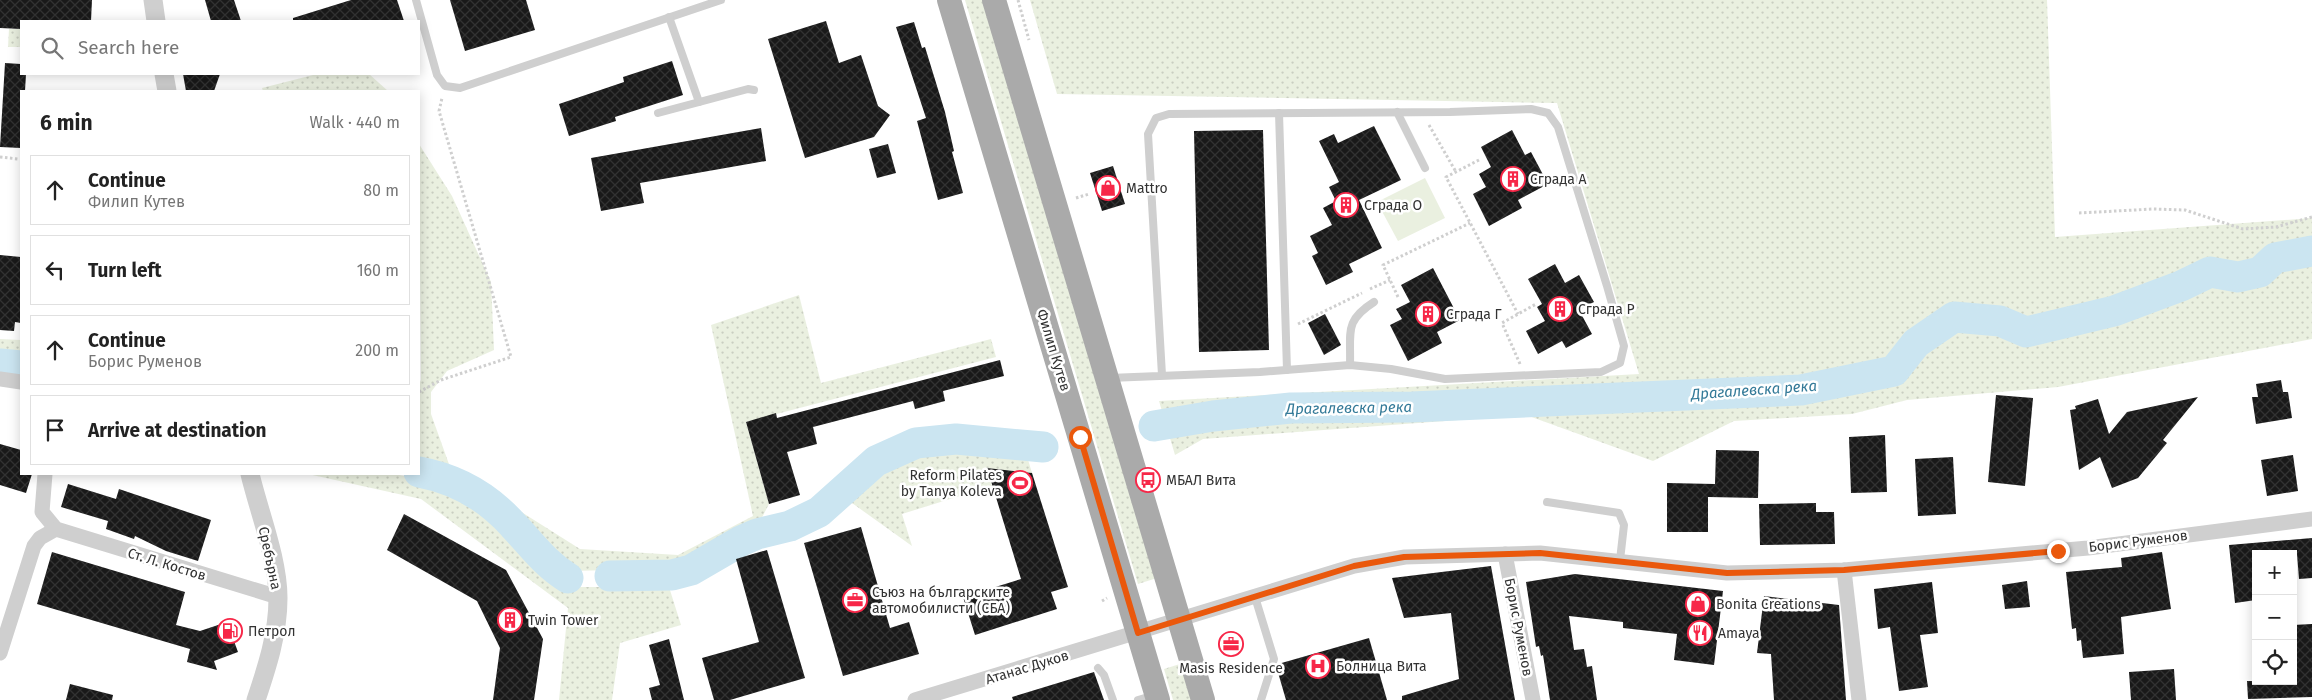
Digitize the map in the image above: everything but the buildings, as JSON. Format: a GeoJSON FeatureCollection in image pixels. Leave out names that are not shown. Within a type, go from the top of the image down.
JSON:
{"type":"FeatureCollection","features":[{"type":"Feature","properties":{"kind":"main road","name":"Филип Кутев"},"geometry":{"type":"LineString","coordinates":[[949,0],[1138,633],[1151,698]]}},
{"type":"Feature","properties":{"kind":"main road"},"geometry":{"type":"LineString","coordinates":[[994,0],[1203,700]]}},
{"type":"Feature","properties":{"kind":"street"},"geometry":{"type":"LineString","coordinates":[[153,0],[156,20]]}},
{"type":"Feature","properties":{"kind":"street"},"geometry":{"type":"LineString","coordinates":[[164,75],[167,90]]}},
{"type":"Feature","properties":{"kind":"street"},"geometry":{"type":"LineString","coordinates":[[0,379],[20,382]]}},
{"type":"Feature","properties":{"kind":"street"},"geometry":{"type":"LineString","coordinates":[[0,653],[34,546],[40,538],[56,529],[42,512],[45,475]]}},
{"type":"Feature","properties":{"kind":"street","name":"Сребърна"},"geometry":{"type":"LineString","coordinates":[[250,475],[273,564],[278,597],[274,639],[256,700]]}},
{"type":"Feature","properties":{"kind":"street","name":"Борис Руменов"},"geometry":{"type":"LineString","coordinates":[[1255,597],[1354,566],[1404,557],[1540,553],[1620,560],[1727,573],[1844,570],[2088,548],[2312,519]]}},
{"type":"Feature","properties":{"kind":"street","name":"Ст. Л. Костов"},"geometry":{"type":"LineString","coordinates":[[56,529],[278,597]]}},
{"type":"Feature","properties":{"kind":"street","name":"Борис Руменов"},"geometry":{"type":"LineString","coordinates":[[1505,554],[1533,700]]}},
{"type":"Feature","properties":{"kind":"street"},"geometry":{"type":"LineString","coordinates":[[1844,570],[1859,700]]}},
{"type":"Feature","properties":{"kind":"street","name":"Атанас Дуков"},"geometry":{"type":"LineString","coordinates":[[915,700],[1255,597]]}},
{"type":"Feature","properties":{"kind":"lane"},"geometry":{"type":"LineString","coordinates":[[416,0],[437,75],[445,86],[460,88],[721,0]]}},
{"type":"Feature","properties":{"kind":"lane"},"geometry":{"type":"LineString","coordinates":[[670,17],[699,102]]}},
{"type":"Feature","properties":{"kind":"lane"},"geometry":{"type":"LineString","coordinates":[[658,113],[748,89],[754,90]]}},
{"type":"Feature","properties":{"kind":"lane"},"geometry":{"type":"LineString","coordinates":[[1107,378],[1287,370],[1350,365],[1391,369],[1445,379],[1601,372],[1620,363],[1624,346],[1608,286],[1558,127],[1548,113],[1531,109],[1423,112],[1169,114],[1156,118],[1148,134],[1162,375]]}},
{"type":"Feature","properties":{"kind":"lane"},"geometry":{"type":"LineString","coordinates":[[1397,112],[1425,168]]}},
{"type":"Feature","properties":{"kind":"lane"},"geometry":{"type":"LineString","coordinates":[[1280,113],[1287,370]]}},
{"type":"Feature","properties":{"kind":"lane"},"geometry":{"type":"LineString","coordinates":[[1350,365],[1351,325],[1354,316],[1374,302]]}},
{"type":"Feature","properties":{"kind":"lane"},"geometry":{"type":"LineString","coordinates":[[1547,502],[1619,513],[1624,525],[1620,560]]}},
{"type":"Feature","properties":{"kind":"lane"},"geometry":{"type":"LineString","coordinates":[[1255,597],[1274,659],[1261,700]]}},
{"type":"Feature","properties":{"kind":"lane"},"geometry":{"type":"LineString","coordinates":[[1098,668],[1105,677],[1113,700]]}},
{"type":"Feature","properties":{"kind":"path"},"geometry":{"type":"LineString","coordinates":[[420,391],[441,380],[511,357],[439,111],[445,86]]}},
{"type":"Feature","properties":{"kind":"path"},"geometry":{"type":"LineString","coordinates":[[1423,112],[1456,172]]}},
{"type":"Feature","properties":{"kind":"path"},"geometry":{"type":"LineString","coordinates":[[0,157],[18,158]]}},
{"type":"Feature","properties":{"kind":"path"},"geometry":{"type":"LineString","coordinates":[[1479,160],[1446,177],[1518,314]]}},
{"type":"Feature","properties":{"kind":"path"},"geometry":{"type":"LineString","coordinates":[[1076,198],[1089,194]]}},
{"type":"Feature","properties":{"kind":"path"},"geometry":{"type":"LineString","coordinates":[[2079,214],[2153,209],[2185,210],[2243,229],[2276,227],[2312,217]]}},
{"type":"Feature","properties":{"kind":"path"},"geometry":{"type":"LineString","coordinates":[[1398,297],[1383,266],[1470,223]]}},
{"type":"Feature","properties":{"kind":"path"},"geometry":{"type":"LineString","coordinates":[[1286,330],[1390,280]]}},
{"type":"Feature","properties":{"kind":"path"},"geometry":{"type":"LineString","coordinates":[[1524,374],[1502,323],[1536,304]]}},
{"type":"Feature","properties":{"kind":"path"},"geometry":{"type":"LineString","coordinates":[[1102,601],[1107,598]]}},
{"type":"Feature","properties":{"kind":"green space"},"geometry":{"type":"Polygon","coordinates":[[[965,0],[987,0],[1157,578],[1138,584],[965,0]]]}},
{"type":"Feature","properties":{"kind":"green space"},"geometry":{"type":"Polygon","coordinates":[[[1030,0],[2047,0],[2055,237],[2312,218],[2312,339],[2058,387],[1907,400],[1852,414],[1734,421],[1653,461],[1526,415],[1203,439],[1175,455],[1159,401],[1639,374],[1557,103],[1057,94],[1030,0]]]}},
{"type":"Feature","properties":{"kind":"green space"},"geometry":{"type":"Polygon","coordinates":[[[9,29],[20,29],[20,47],[8,47],[9,29]]]}},
{"type":"Feature","properties":{"kind":"green space"},"geometry":{"type":"Polygon","coordinates":[[[313,75],[370,75],[387,90],[263,90],[262,88],[313,75]]]}},
{"type":"Feature","properties":{"kind":"green space"},"geometry":{"type":"Polygon","coordinates":[[[420,146],[452,196],[491,282],[494,350],[447,371],[431,392],[431,414],[450,467],[580,549],[678,555],[753,516],[711,325],[799,295],[821,383],[991,339],[996,357],[746,422],[769,504],[757,527],[684,567],[659,569],[569,571],[548,558],[496,500],[461,478],[420,464],[420,146]]]}},
{"type":"Feature","properties":{"kind":"green space"},"geometry":{"type":"Polygon","coordinates":[[[1425,178],[1445,218],[1398,241],[1377,202],[1425,178]]]}},
{"type":"Feature","properties":{"kind":"green space"},"geometry":{"type":"Polygon","coordinates":[[[0,339],[20,340],[20,376],[0,375],[0,339]]]}},
{"type":"Feature","properties":{"kind":"green space"},"geometry":{"type":"Polygon","coordinates":[[[952,444],[1026,453],[1032,473],[987,468],[992,486],[902,514],[912,546],[845,498],[861,481],[889,460],[910,450],[925,446],[952,444]]]}},
{"type":"Feature","properties":{"kind":"green space"},"geometry":{"type":"Polygon","coordinates":[[[313,475],[399,475],[441,486],[482,508],[506,532],[543,576],[565,587],[669,587],[681,625],[620,643],[612,700],[559,700],[568,608],[421,499],[313,475]]]}},
{"type":"Feature","properties":{"kind":"green space"},"geometry":{"type":"Polygon","coordinates":[[[1183,663],[1193,700],[1173,700],[1164,669],[1183,663]]]}},
{"type":"Feature","properties":{"kind":"waterway","name":"Драгалевска река"},"geometry":{"type":"LineString","coordinates":[[1154,426],[1213,416],[1291,408],[1412,407],[1801,390],[1894,371],[1916,343],[1954,317],[2000,321],[2026,332],[2114,311],[2181,286],[2210,272],[2238,277],[2260,272],[2275,258],[2312,251]]}},
{"type":"Feature","properties":{"kind":"waterway","name":"Драгалевска река"},"geometry":{"type":"LineString","coordinates":[[0,364],[20,366]]}},
{"type":"Feature","properties":{"kind":"waterway","name":"Драгалевска река"},"geometry":{"type":"LineString","coordinates":[[610,576],[672,575],[691,570],[741,541],[757,534],[790,526],[819,512],[876,461],[916,443],[956,439],[1043,447]]}},
{"type":"Feature","properties":{"kind":"waterway","name":"Драгалевска река"},"geometry":{"type":"LineString","coordinates":[[420,472],[459,484],[482,497],[493,505],[545,560],[568,578]]}},
{"type":"Feature","properties":{"kind":"place","name":"Сграда А"},"geometry":{"type":"Point","coordinates":[1513,179]}},
{"type":"Feature","properties":{"kind":"place","name":"Mattro"},"geometry":{"type":"Point","coordinates":[1108,188]}},
{"type":"Feature","properties":{"kind":"place","name":"Сграда О"},"geometry":{"type":"Point","coordinates":[1346,205]}},
{"type":"Feature","properties":{"kind":"place","name":"Сграда Р"},"geometry":{"type":"Point","coordinates":[1560,309]}},
{"type":"Feature","properties":{"kind":"place","name":"Сграда Г"},"geometry":{"type":"Point","coordinates":[1428,314]}},
{"type":"Feature","properties":{"kind":"place","name":"МБАЛ Вита"},"geometry":{"type":"Point","coordinates":[1148,480]}},
{"type":"Feature","properties":{"kind":"place","name":"Reform Pilates by Tanya Koleva"},"geometry":{"type":"Point","coordinates":[1020,483]}},
{"type":"Feature","properties":{"kind":"place","name":"Съюз на българските автомобилисти (СБА)"},"geometry":{"type":"Point","coordinates":[855,600]}},
{"type":"Feature","properties":{"kind":"place","name":"Bonita Creations"},"geometry":{"type":"Point","coordinates":[1698,604]}},
{"type":"Feature","properties":{"kind":"place","name":"Twin Tower"},"geometry":{"type":"Point","coordinates":[510,620]}},
{"type":"Feature","properties":{"kind":"place","name":"Петрол"},"geometry":{"type":"Point","coordinates":[230,631]}},
{"type":"Feature","properties":{"kind":"place","name":"Amaya"},"geometry":{"type":"Point","coordinates":[1700,633]}},
{"type":"Feature","properties":{"kind":"place","name":"Masis Residence"},"geometry":{"type":"Point","coordinates":[1231,644]}},
{"type":"Feature","properties":{"kind":"place","name":"Болница Вита"},"geometry":{"type":"Point","coordinates":[1318,666]}},
{"type":"Feature","properties":{"kind":"route"},"geometry":{"type":"LineString","coordinates":[[1080,437],[1138,633],[1354,566],[1404,557],[1540,553],[1620,560],[1727,573],[1844,570],[2058,551]]}}]}
